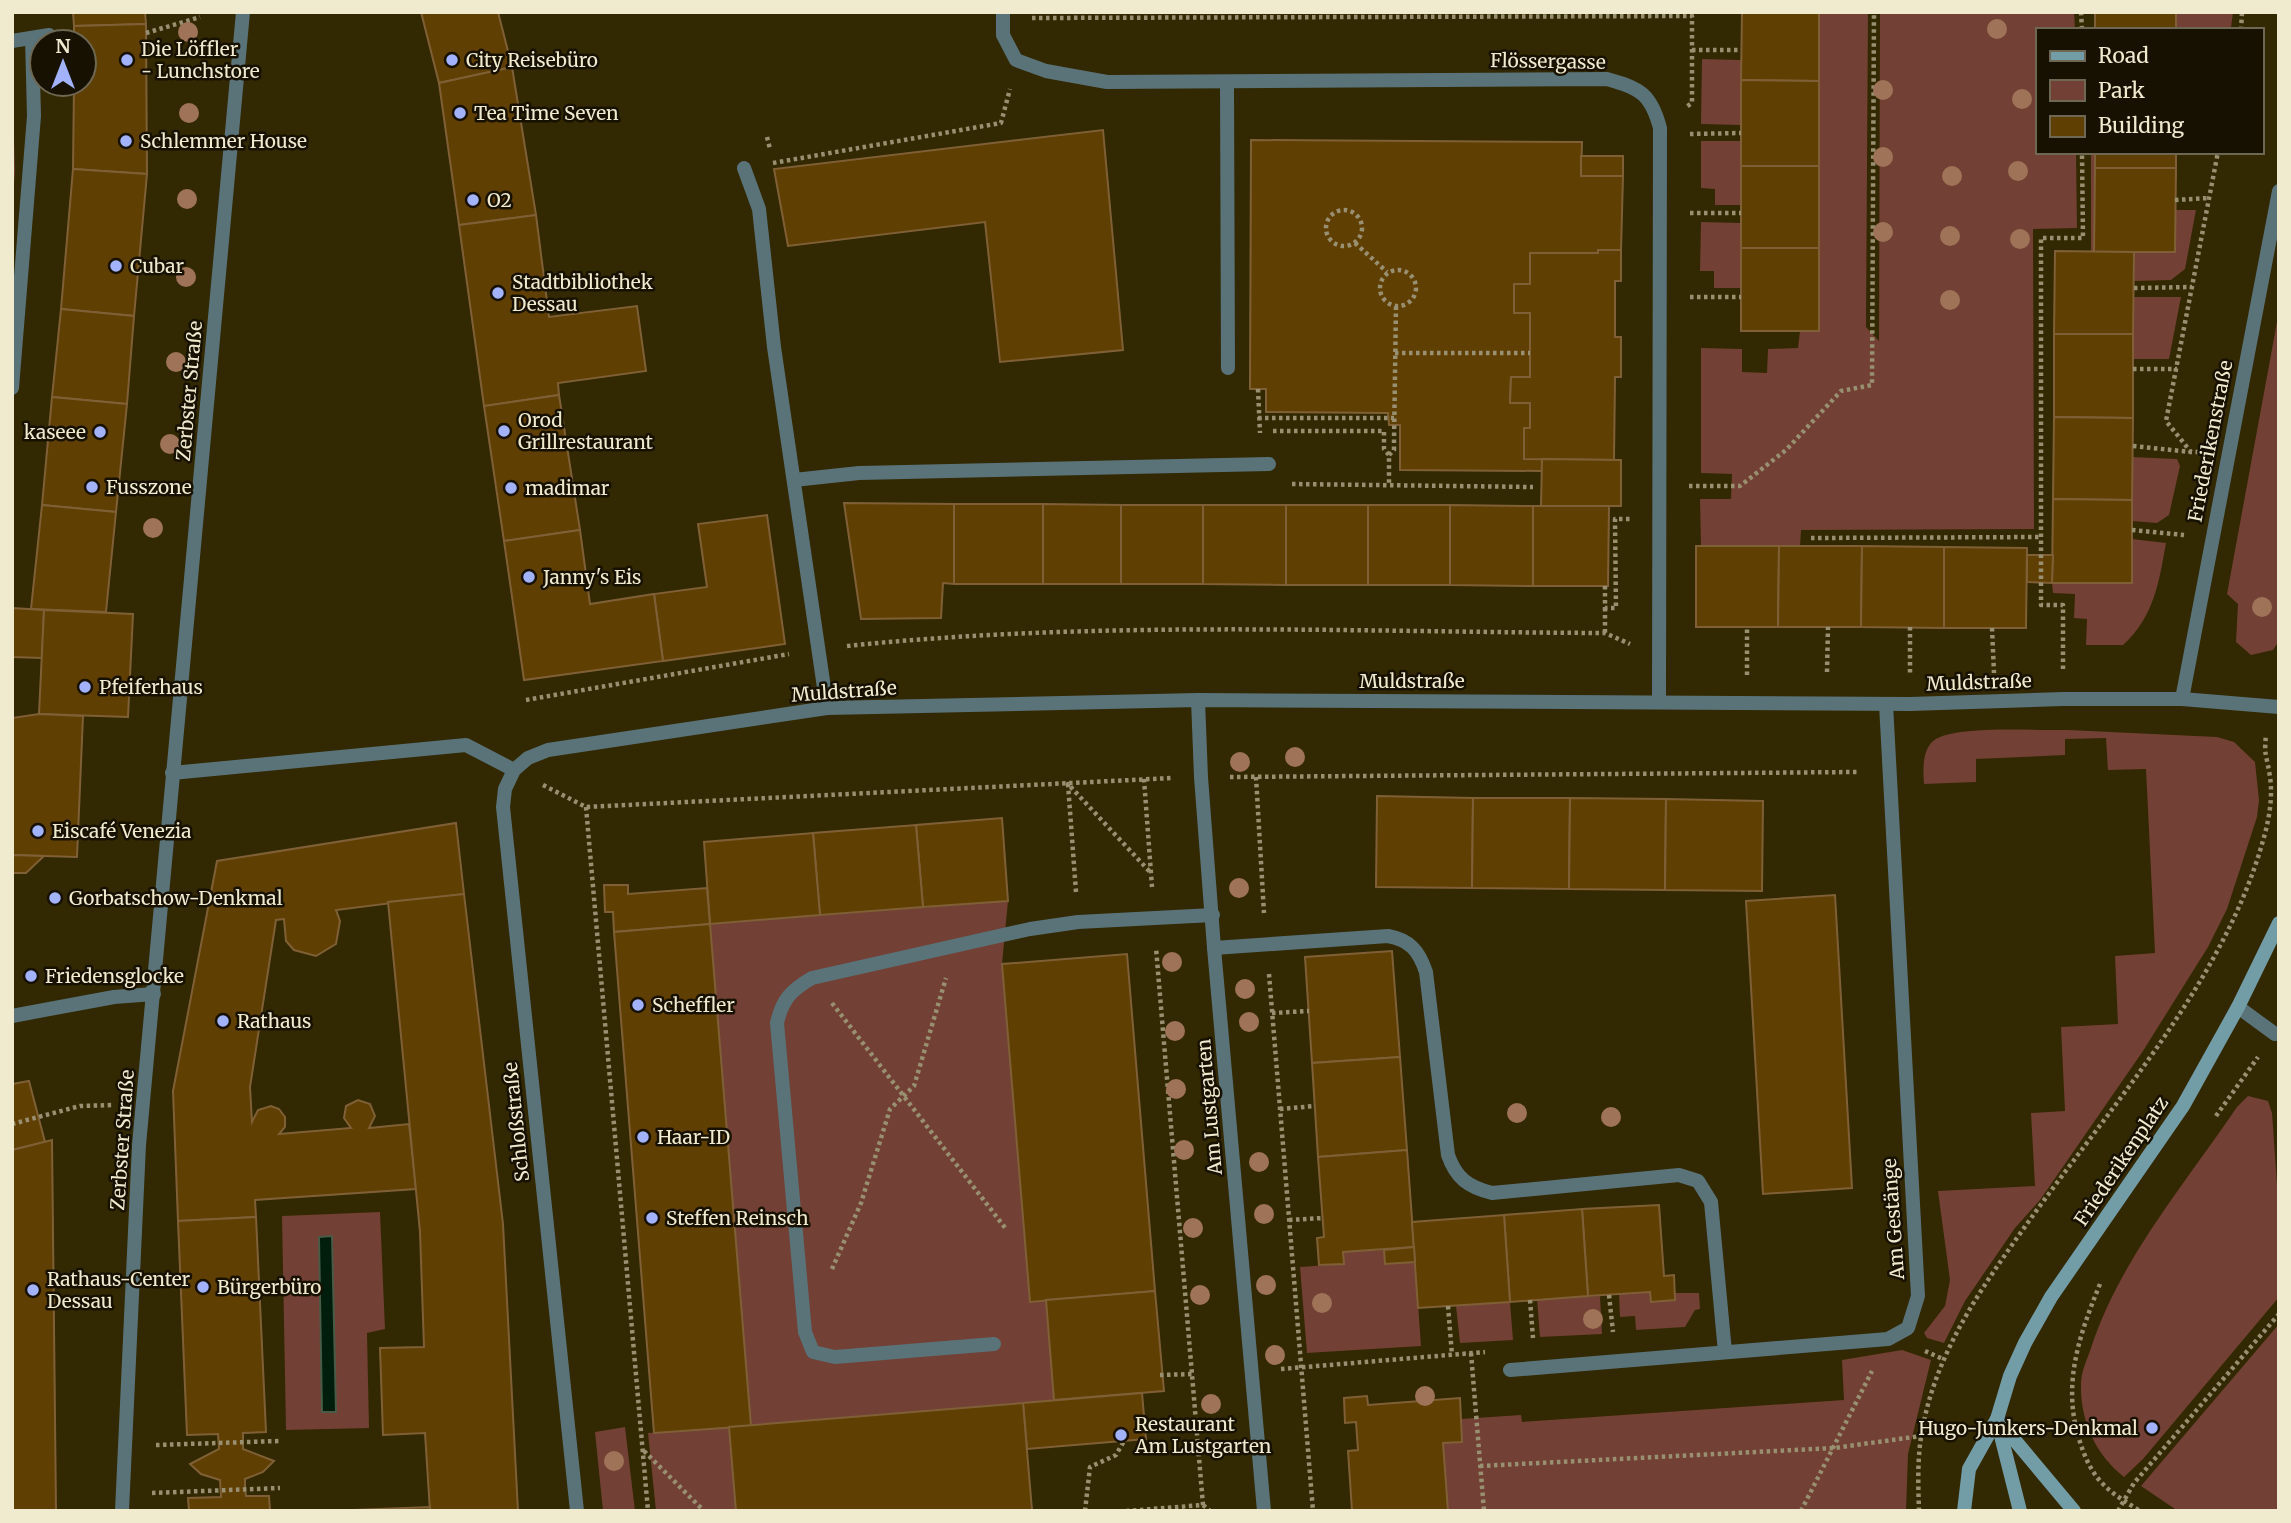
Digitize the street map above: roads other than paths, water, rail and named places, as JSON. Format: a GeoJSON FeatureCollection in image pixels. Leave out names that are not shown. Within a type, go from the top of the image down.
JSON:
{"type":"FeatureCollection","features":[{"type":"Feature","properties":{"kind":"main road","name":"Friederikenplatz"},"geometry":{"type":"LineString","coordinates":[[1964,1511],[1969,1469],[1997,1419],[2010,1376],[2051,1297],[2183,1106],[2238,1007],[2279,923]]}},
{"type":"Feature","properties":{"kind":"main road"},"geometry":{"type":"LineString","coordinates":[[1997,1419],[2020,1511]]}},
{"type":"Feature","properties":{"kind":"main road"},"geometry":{"type":"LineString","coordinates":[[1997,1419],[2074,1511]]}},
{"type":"Feature","properties":{"kind":"street","name":"Zerbster Straße"},"geometry":{"type":"LineString","coordinates":[[122,1511],[143,1105],[243,12]]}},
{"type":"Feature","properties":{"kind":"street","name":"Flössergasse"},"geometry":{"type":"LineString","coordinates":[[1003,15],[1003,36],[1016,61],[1045,71],[1107,82],[1607,79],[1634,87],[1654,104],[1660,131],[1659,701]]}},
{"type":"Feature","properties":{"kind":"street"},"geometry":{"type":"LineString","coordinates":[[1227,82],[1228,368]]}},
{"type":"Feature","properties":{"kind":"street"},"geometry":{"type":"LineString","coordinates":[[12,388],[34,98]]}},
{"type":"Feature","properties":{"kind":"street"},"geometry":{"type":"LineString","coordinates":[[744,168],[760,209],[775,346],[827,708]]}},
{"type":"Feature","properties":{"kind":"street","name":"Friederikenstraße"},"geometry":{"type":"LineString","coordinates":[[2182,699],[2279,191]]}},
{"type":"Feature","properties":{"kind":"street"},"geometry":{"type":"LineString","coordinates":[[794,480],[859,473],[1269,464]]}},
{"type":"Feature","properties":{"kind":"street","name":"Muldstraße"},"geometry":{"type":"LineString","coordinates":[[514,770],[528,758],[548,750],[827,708],[1198,700],[1910,704],[2063,698],[2182,699],[2274,707]]}},
{"type":"Feature","properties":{"kind":"street","name":"Am Lustgarten"},"geometry":{"type":"LineString","coordinates":[[1198,700],[1214,948],[1264,1511]]}},
{"type":"Feature","properties":{"kind":"street","name":"Am Gestänge"},"geometry":{"type":"LineString","coordinates":[[1726,1352],[1888,1339],[1908,1328],[1918,1296],[1886,704]]}},
{"type":"Feature","properties":{"kind":"street"},"geometry":{"type":"LineString","coordinates":[[172,774],[466,746],[514,770]]}},
{"type":"Feature","properties":{"kind":"street","name":"Schloßstraße"},"geometry":{"type":"LineString","coordinates":[[514,770],[505,789],[503,807],[577,1511]]}},
{"type":"Feature","properties":{"kind":"street"},"geometry":{"type":"LineString","coordinates":[[994,1344],[835,1357],[813,1352],[804,1332],[777,1023],[781,1006],[792,989],[812,978],[956,947],[1078,922],[1213,915]]}},
{"type":"Feature","properties":{"kind":"street"},"geometry":{"type":"LineString","coordinates":[[1214,948],[1388,936],[1407,942],[1416,950],[1426,972],[1448,1155],[1452,1168],[1466,1184],[1492,1193],[1679,1175],[1698,1181],[1711,1202],[1726,1352],[1510,1370]]}},
{"type":"Feature","properties":{"kind":"street"},"geometry":{"type":"LineString","coordinates":[[12,1016],[114,998],[154,995]]}},
{"type":"Feature","properties":{"kind":"street"},"geometry":{"type":"LineString","coordinates":[[2238,1007],[2274,1034]]}},
{"type":"Feature","properties":{"kind":"place","name":"Die Löffler - Lunchstore"},"geometry":{"type":"Point","coordinates":[127,60]}},
{"type":"Feature","properties":{"kind":"place","name":"City Reisebüro"},"geometry":{"type":"Point","coordinates":[452,60]}},
{"type":"Feature","properties":{"kind":"place","name":"Tea Time Seven"},"geometry":{"type":"Point","coordinates":[460,113]}},
{"type":"Feature","properties":{"kind":"place","name":"Schlemmer House"},"geometry":{"type":"Point","coordinates":[126,141]}},
{"type":"Feature","properties":{"kind":"place","name":"O2"},"geometry":{"type":"Point","coordinates":[473,200]}},
{"type":"Feature","properties":{"kind":"place","name":"Cubar"},"geometry":{"type":"Point","coordinates":[116,266]}},
{"type":"Feature","properties":{"kind":"place","name":"Stadtbibliothek Dessau"},"geometry":{"type":"Point","coordinates":[498,293]}},
{"type":"Feature","properties":{"kind":"place","name":"Orod Grillrestaurant"},"geometry":{"type":"Point","coordinates":[504,431]}},
{"type":"Feature","properties":{"kind":"place","name":"kaseee"},"geometry":{"type":"Point","coordinates":[100,432]}},
{"type":"Feature","properties":{"kind":"place","name":"Fusszone"},"geometry":{"type":"Point","coordinates":[92,487]}},
{"type":"Feature","properties":{"kind":"place","name":"madimar"},"geometry":{"type":"Point","coordinates":[511,488]}},
{"type":"Feature","properties":{"kind":"place","name":"Janny's Eis"},"geometry":{"type":"Point","coordinates":[529,577]}},
{"type":"Feature","properties":{"kind":"place","name":"Pfeiferhaus"},"geometry":{"type":"Point","coordinates":[85,687]}},
{"type":"Feature","properties":{"kind":"place","name":"Eiscafé Venezia"},"geometry":{"type":"Point","coordinates":[38,831]}},
{"type":"Feature","properties":{"kind":"place","name":"Gorbatschow-Denkmal"},"geometry":{"type":"Point","coordinates":[55,898]}},
{"type":"Feature","properties":{"kind":"place","name":"Friedensglocke"},"geometry":{"type":"Point","coordinates":[31,976]}},
{"type":"Feature","properties":{"kind":"place","name":"Scheffler"},"geometry":{"type":"Point","coordinates":[638,1005]}},
{"type":"Feature","properties":{"kind":"place","name":"Rathaus"},"geometry":{"type":"Point","coordinates":[223,1021]}},
{"type":"Feature","properties":{"kind":"place","name":"Haar-ID"},"geometry":{"type":"Point","coordinates":[643,1137]}},
{"type":"Feature","properties":{"kind":"place","name":"Steffen Reinsch"},"geometry":{"type":"Point","coordinates":[652,1218]}},
{"type":"Feature","properties":{"kind":"place","name":"Bürgerbüro"},"geometry":{"type":"Point","coordinates":[203,1287]}},
{"type":"Feature","properties":{"kind":"place","name":"Rathaus-Center Dessau"},"geometry":{"type":"Point","coordinates":[33,1290]}},
{"type":"Feature","properties":{"kind":"place","name":"Hugo-Junkers-Denkmal"},"geometry":{"type":"Point","coordinates":[2152,1428]}},
{"type":"Feature","properties":{"kind":"place","name":"Restaurant Am Lustgarten"},"geometry":{"type":"Point","coordinates":[1121,1435]}}]}
